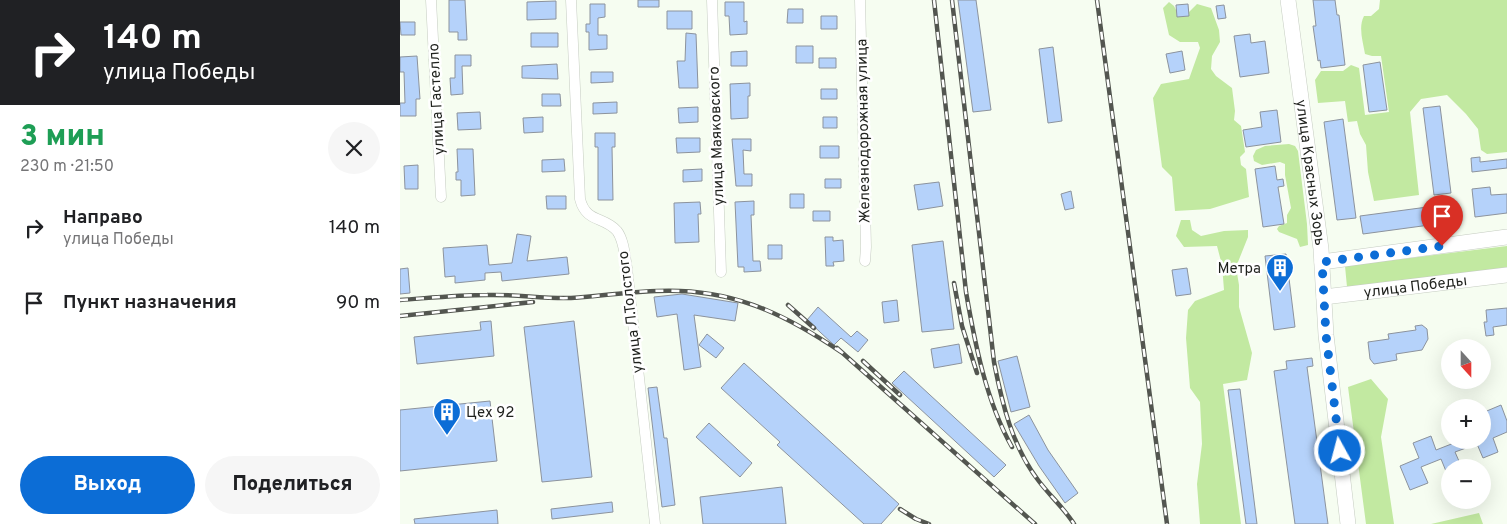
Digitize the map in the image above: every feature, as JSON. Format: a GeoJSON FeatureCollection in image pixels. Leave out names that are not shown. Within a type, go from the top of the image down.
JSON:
{"type":"FeatureCollection","features":[{"type":"Feature","properties":{"kind":"street","name":"улица Гастелло"},"geometry":{"type":"LineString","coordinates":[[432,0],[441,197]]}},
{"type":"Feature","properties":{"kind":"street","name":"улица Л.Толстого"},"geometry":{"type":"LineString","coordinates":[[571,0],[580,199],[582,208],[588,215],[616,230],[621,240],[627,268],[655,524]]}},
{"type":"Feature","properties":{"kind":"street","name":"улица Маяковского"},"geometry":{"type":"LineString","coordinates":[[712,0],[721,272]]}},
{"type":"Feature","properties":{"kind":"street","name":"Железнодорожная улица"},"geometry":{"type":"LineString","coordinates":[[860,0],[865,261]]}},
{"type":"Feature","properties":{"kind":"street","name":"улица Красных Зорь"},"geometry":{"type":"LineString","coordinates":[[1288,0],[1322,262],[1326,335],[1348,524]]}},
{"type":"Feature","properties":{"kind":"street"},"geometry":{"type":"LineString","coordinates":[[1322,262],[1507,237]]}},
{"type":"Feature","properties":{"kind":"street","name":"улица Победы"},"geometry":{"type":"LineString","coordinates":[[1324,297],[1507,275]]}},
{"type":"Feature","properties":{"kind":"green space"},"geometry":{"type":"Polygon","coordinates":[[[1380,0],[1507,0],[1507,152],[1487,154],[1481,150],[1478,129],[1447,95],[1421,99],[1410,112],[1419,195],[1374,201],[1368,172],[1366,145],[1360,134],[1357,121],[1348,122],[1345,101],[1318,103],[1315,80],[1321,71],[1343,71],[1351,65],[1359,68],[1365,115],[1389,112],[1381,56],[1365,54],[1361,35],[1361,25],[1364,16],[1371,16],[1379,9],[1380,0]]]}},
{"type":"Feature","properties":{"kind":"green space"},"geometry":{"type":"Polygon","coordinates":[[[1169,2],[1174,6],[1178,14],[1186,15],[1197,4],[1211,8],[1219,30],[1220,42],[1212,56],[1211,69],[1216,76],[1232,88],[1235,111],[1234,120],[1241,126],[1245,152],[1240,157],[1241,165],[1246,169],[1249,197],[1210,209],[1175,211],[1172,177],[1162,167],[1153,98],[1161,84],[1189,79],[1200,48],[1198,42],[1180,42],[1169,35],[1163,8],[1169,2]]]}},
{"type":"Feature","properties":{"kind":"green space"},"geometry":{"type":"Polygon","coordinates":[[[1289,144],[1295,146],[1298,151],[1307,224],[1308,245],[1300,247],[1297,239],[1279,232],[1277,229],[1279,226],[1287,223],[1287,215],[1291,208],[1285,164],[1280,162],[1262,165],[1254,161],[1253,156],[1256,150],[1265,146],[1289,144]]]}},
{"type":"Feature","properties":{"kind":"green space"},"geometry":{"type":"Polygon","coordinates":[[[1181,220],[1190,220],[1192,230],[1201,236],[1224,231],[1248,230],[1248,237],[1236,267],[1239,285],[1239,307],[1252,353],[1247,380],[1223,384],[1241,524],[1200,524],[1197,484],[1202,444],[1200,402],[1190,388],[1186,338],[1188,310],[1195,301],[1224,290],[1222,265],[1217,246],[1184,247],[1176,236],[1181,220]]]}},
{"type":"Feature","properties":{"kind":"green space"},"geometry":{"type":"Polygon","coordinates":[[[1507,246],[1507,268],[1347,287],[1345,266],[1507,246]]]}},
{"type":"Feature","properties":{"kind":"green space"},"geometry":{"type":"Polygon","coordinates":[[[1371,379],[1388,399],[1381,437],[1394,524],[1366,524],[1348,387],[1371,379]]]}},
{"type":"Feature","properties":{"kind":"green space"},"geometry":{"type":"Polygon","coordinates":[[[1479,513],[1483,524],[1431,524],[1479,513]]]}},
{"type":"Feature","properties":{"kind":"building"},"geometry":{"type":"Polygon","coordinates":[[[449,0],[465,0],[467,40],[458,40],[458,32],[449,32],[449,0]]]}},
{"type":"Feature","properties":{"kind":"building"},"geometry":{"type":"Polygon","coordinates":[[[638,0],[659,0],[659,7],[638,7],[638,0]]]}},
{"type":"Feature","properties":{"kind":"building"},"geometry":{"type":"Polygon","coordinates":[[[958,0],[976,0],[991,110],[973,112],[958,0]]]}},
{"type":"Feature","properties":{"kind":"building"},"geometry":{"type":"Polygon","coordinates":[[[1313,0],[1335,0],[1337,15],[1339,15],[1345,65],[1321,68],[1320,60],[1318,61],[1313,26],[1316,26],[1313,0]]]}},
{"type":"Feature","properties":{"kind":"building"},"geometry":{"type":"Polygon","coordinates":[[[556,1],[556,19],[527,20],[527,2],[556,1]]]}},
{"type":"Feature","properties":{"kind":"building"},"geometry":{"type":"Polygon","coordinates":[[[725,2],[744,2],[744,22],[747,21],[747,34],[730,35],[729,16],[725,16],[725,2]]]}},
{"type":"Feature","properties":{"kind":"building"},"geometry":{"type":"Polygon","coordinates":[[[590,4],[605,4],[605,17],[598,18],[598,35],[607,35],[607,49],[589,50],[589,32],[586,32],[586,24],[590,24],[590,4]]]}},
{"type":"Feature","properties":{"kind":"building"},"geometry":{"type":"Polygon","coordinates":[[[1188,4],[1189,16],[1177,17],[1176,5],[1188,4]]]}},
{"type":"Feature","properties":{"kind":"building"},"geometry":{"type":"Polygon","coordinates":[[[1224,5],[1226,18],[1218,19],[1216,6],[1224,5]]]}},
{"type":"Feature","properties":{"kind":"building"},"geometry":{"type":"Polygon","coordinates":[[[788,9],[803,9],[803,23],[787,23],[788,9]]]}},
{"type":"Feature","properties":{"kind":"building"},"geometry":{"type":"Polygon","coordinates":[[[667,11],[692,11],[692,29],[667,29],[667,11]]]}},
{"type":"Feature","properties":{"kind":"building"},"geometry":{"type":"Polygon","coordinates":[[[821,16],[837,16],[837,29],[821,29],[821,16]]]}},
{"type":"Feature","properties":{"kind":"building"},"geometry":{"type":"Polygon","coordinates":[[[400,22],[415,22],[415,35],[401,35],[400,22]]]}},
{"type":"Feature","properties":{"kind":"building"},"geometry":{"type":"Polygon","coordinates":[[[531,33],[558,33],[558,47],[531,47],[531,33]]]}},
{"type":"Feature","properties":{"kind":"building"},"geometry":{"type":"Polygon","coordinates":[[[686,33],[696,34],[698,88],[679,88],[677,61],[685,61],[686,33]]]}},
{"type":"Feature","properties":{"kind":"building"},"geometry":{"type":"Polygon","coordinates":[[[1250,34],[1251,43],[1265,41],[1269,73],[1240,77],[1234,36],[1250,34]]]}},
{"type":"Feature","properties":{"kind":"building"},"geometry":{"type":"Polygon","coordinates":[[[796,46],[813,46],[813,63],[796,63],[796,46]]]}},
{"type":"Feature","properties":{"kind":"building"},"geometry":{"type":"Polygon","coordinates":[[[1053,47],[1062,121],[1048,123],[1039,49],[1053,47]]]}},
{"type":"Feature","properties":{"kind":"building"},"geometry":{"type":"Polygon","coordinates":[[[747,51],[747,66],[731,66],[731,52],[747,51]]]}},
{"type":"Feature","properties":{"kind":"building"},"geometry":{"type":"Polygon","coordinates":[[[1182,51],[1185,70],[1170,73],[1166,54],[1182,51]]]}},
{"type":"Feature","properties":{"kind":"building"},"geometry":{"type":"Polygon","coordinates":[[[455,55],[471,55],[471,66],[462,66],[463,94],[451,95],[450,78],[455,78],[455,55]]]}},
{"type":"Feature","properties":{"kind":"building"},"geometry":{"type":"Polygon","coordinates":[[[417,56],[420,99],[416,99],[416,116],[400,116],[400,103],[405,103],[404,72],[400,72],[400,57],[417,56]]]}},
{"type":"Feature","properties":{"kind":"building"},"geometry":{"type":"Polygon","coordinates":[[[819,58],[836,58],[836,68],[819,68],[819,58]]]}},
{"type":"Feature","properties":{"kind":"building"},"geometry":{"type":"Polygon","coordinates":[[[1380,62],[1387,110],[1369,112],[1363,65],[1380,62]]]}},
{"type":"Feature","properties":{"kind":"building"},"geometry":{"type":"Polygon","coordinates":[[[557,64],[558,79],[522,78],[522,66],[557,64]]]}},
{"type":"Feature","properties":{"kind":"building"},"geometry":{"type":"Polygon","coordinates":[[[591,72],[613,72],[613,82],[591,83],[591,72]]]}},
{"type":"Feature","properties":{"kind":"building"},"geometry":{"type":"Polygon","coordinates":[[[750,83],[748,118],[731,119],[730,84],[750,83]]]}},
{"type":"Feature","properties":{"kind":"building"},"geometry":{"type":"Polygon","coordinates":[[[821,89],[837,89],[837,99],[821,99],[821,89]]]}},
{"type":"Feature","properties":{"kind":"building"},"geometry":{"type":"Polygon","coordinates":[[[542,94],[560,94],[561,106],[542,106],[542,94]]]}},
{"type":"Feature","properties":{"kind":"building"},"geometry":{"type":"Polygon","coordinates":[[[617,102],[617,113],[593,114],[593,103],[617,102]]]}},
{"type":"Feature","properties":{"kind":"building"},"geometry":{"type":"Polygon","coordinates":[[[1440,106],[1451,193],[1434,195],[1423,108],[1440,106]]]}},
{"type":"Feature","properties":{"kind":"building"},"geometry":{"type":"Polygon","coordinates":[[[698,107],[698,122],[679,123],[678,108],[698,107]]]}},
{"type":"Feature","properties":{"kind":"building"},"geometry":{"type":"Polygon","coordinates":[[[1277,110],[1281,142],[1246,147],[1243,130],[1262,127],[1260,112],[1277,110]]]}},
{"type":"Feature","properties":{"kind":"building"},"geometry":{"type":"Polygon","coordinates":[[[480,112],[481,129],[458,130],[457,113],[480,112]]]}},
{"type":"Feature","properties":{"kind":"building"},"geometry":{"type":"Polygon","coordinates":[[[543,117],[543,132],[524,133],[523,118],[543,117]]]}},
{"type":"Feature","properties":{"kind":"building"},"geometry":{"type":"Polygon","coordinates":[[[823,117],[837,117],[837,128],[823,128],[823,117]]]}},
{"type":"Feature","properties":{"kind":"building"},"geometry":{"type":"Polygon","coordinates":[[[1343,119],[1356,218],[1337,220],[1324,122],[1343,119]]]}},
{"type":"Feature","properties":{"kind":"building"},"geometry":{"type":"Polygon","coordinates":[[[595,133],[615,133],[615,147],[612,147],[613,200],[598,200],[598,147],[595,147],[595,133]]]}},
{"type":"Feature","properties":{"kind":"building"},"geometry":{"type":"Polygon","coordinates":[[[676,138],[700,138],[700,152],[677,153],[676,138]]]}},
{"type":"Feature","properties":{"kind":"building"},"geometry":{"type":"Polygon","coordinates":[[[732,139],[751,139],[751,151],[743,150],[744,174],[752,174],[752,186],[736,186],[732,139]]]}},
{"type":"Feature","properties":{"kind":"building"},"geometry":{"type":"Polygon","coordinates":[[[820,146],[839,146],[839,158],[820,158],[820,146]]]}},
{"type":"Feature","properties":{"kind":"building"},"geometry":{"type":"Polygon","coordinates":[[[457,149],[473,149],[475,195],[461,196],[461,180],[456,180],[456,172],[458,172],[457,149]]]}},
{"type":"Feature","properties":{"kind":"building"},"geometry":{"type":"Polygon","coordinates":[[[1480,157],[1480,162],[1507,159],[1507,168],[1472,172],[1471,158],[1480,157]]]}},
{"type":"Feature","properties":{"kind":"building"},"geometry":{"type":"Polygon","coordinates":[[[564,159],[565,171],[542,172],[542,160],[564,159]]]}},
{"type":"Feature","properties":{"kind":"building"},"geometry":{"type":"Polygon","coordinates":[[[418,165],[418,189],[405,189],[404,166],[418,165]]]}},
{"type":"Feature","properties":{"kind":"building"},"geometry":{"type":"Polygon","coordinates":[[[1275,166],[1277,180],[1283,179],[1284,186],[1278,187],[1284,224],[1263,227],[1255,169],[1275,166]]]}},
{"type":"Feature","properties":{"kind":"building"},"geometry":{"type":"Polygon","coordinates":[[[702,169],[702,181],[683,182],[683,170],[702,169]]]}},
{"type":"Feature","properties":{"kind":"building"},"geometry":{"type":"Polygon","coordinates":[[[825,179],[841,179],[841,188],[825,188],[825,179]]]}},
{"type":"Feature","properties":{"kind":"building"},"geometry":{"type":"Polygon","coordinates":[[[939,182],[943,206],[918,210],[914,185],[939,182]]]}},
{"type":"Feature","properties":{"kind":"building"},"geometry":{"type":"Polygon","coordinates":[[[1490,187],[1491,195],[1507,194],[1507,213],[1475,217],[1472,189],[1490,187]]]}},
{"type":"Feature","properties":{"kind":"building"},"geometry":{"type":"Polygon","coordinates":[[[1071,191],[1074,208],[1065,210],[1061,194],[1071,191]]]}},
{"type":"Feature","properties":{"kind":"building"},"geometry":{"type":"Polygon","coordinates":[[[790,194],[804,194],[804,208],[790,208],[790,194]]]}},
{"type":"Feature","properties":{"kind":"building"},"geometry":{"type":"Polygon","coordinates":[[[546,196],[566,196],[566,209],[547,209],[546,196]]]}},
{"type":"Feature","properties":{"kind":"building"},"geometry":{"type":"Polygon","coordinates":[[[754,201],[754,215],[751,215],[753,261],[760,261],[761,271],[744,272],[744,267],[738,267],[735,202],[754,201]]]}},
{"type":"Feature","properties":{"kind":"building"},"geometry":{"type":"Polygon","coordinates":[[[700,202],[701,214],[698,214],[699,242],[675,243],[674,203],[700,202]]]}},
{"type":"Feature","properties":{"kind":"building"},"geometry":{"type":"Polygon","coordinates":[[[1435,206],[1437,224],[1363,234],[1360,216],[1435,206]]]}},
{"type":"Feature","properties":{"kind":"building"},"geometry":{"type":"Polygon","coordinates":[[[813,211],[830,211],[830,221],[813,221],[813,211]]]}},
{"type":"Feature","properties":{"kind":"building"},"geometry":{"type":"Polygon","coordinates":[[[517,234],[531,236],[527,261],[567,257],[569,274],[502,281],[501,272],[485,273],[485,280],[455,283],[455,276],[445,277],[443,248],[487,245],[489,265],[512,263],[517,234]]]}},
{"type":"Feature","properties":{"kind":"building"},"geometry":{"type":"Polygon","coordinates":[[[825,237],[833,237],[833,241],[843,240],[844,261],[833,262],[834,266],[826,266],[825,237]]]}},
{"type":"Feature","properties":{"kind":"building"},"geometry":{"type":"Polygon","coordinates":[[[943,241],[954,329],[922,332],[912,245],[943,241]]]}},
{"type":"Feature","properties":{"kind":"building"},"geometry":{"type":"Polygon","coordinates":[[[768,245],[782,245],[782,259],[768,259],[768,245]]]}},
{"type":"Feature","properties":{"kind":"building","name":"Метра"},"geometry":{"type":"Polygon","coordinates":[[[1286,254],[1295,327],[1274,330],[1265,256],[1286,254]]]}},
{"type":"Feature","properties":{"kind":"building"},"geometry":{"type":"Polygon","coordinates":[[[408,268],[410,293],[400,294],[400,269],[408,268]]]}},
{"type":"Feature","properties":{"kind":"building"},"geometry":{"type":"Polygon","coordinates":[[[1187,268],[1191,294],[1176,296],[1172,270],[1187,268]]]}},
{"type":"Feature","properties":{"kind":"building"},"geometry":{"type":"Polygon","coordinates":[[[682,294],[738,303],[735,321],[694,315],[701,367],[684,370],[677,314],[657,317],[654,297],[682,294]]]}},
{"type":"Feature","properties":{"kind":"building"},"geometry":{"type":"Polygon","coordinates":[[[897,300],[899,321],[884,323],[882,302],[897,300]]]}},
{"type":"Feature","properties":{"kind":"building"},"geometry":{"type":"Polygon","coordinates":[[[818,307],[851,337],[857,331],[868,340],[858,352],[841,338],[834,345],[807,320],[818,307]]]}},
{"type":"Feature","properties":{"kind":"building"},"geometry":{"type":"Polygon","coordinates":[[[1507,308],[1507,325],[1493,327],[1494,335],[1486,336],[1484,322],[1487,322],[1486,310],[1507,308]]]}},
{"type":"Feature","properties":{"kind":"building"},"geometry":{"type":"Polygon","coordinates":[[[491,321],[494,356],[417,364],[414,337],[481,330],[480,322],[491,321]]]}},
{"type":"Feature","properties":{"kind":"building"},"geometry":{"type":"Polygon","coordinates":[[[574,321],[592,477],[542,482],[524,327],[574,321]]]}},
{"type":"Feature","properties":{"kind":"building"},"geometry":{"type":"Polygon","coordinates":[[[1422,325],[1427,329],[1428,339],[1422,350],[1396,354],[1397,360],[1374,364],[1370,359],[1368,342],[1389,339],[1388,334],[1416,330],[1415,326],[1422,325]]]}},
{"type":"Feature","properties":{"kind":"building"},"geometry":{"type":"Polygon","coordinates":[[[707,334],[724,348],[716,358],[699,345],[707,334]]]}},
{"type":"Feature","properties":{"kind":"building"},"geometry":{"type":"Polygon","coordinates":[[[959,344],[962,363],[934,368],[931,349],[959,344]]]}},
{"type":"Feature","properties":{"kind":"building"},"geometry":{"type":"Polygon","coordinates":[[[1017,356],[1030,407],[1011,412],[998,361],[1017,356]]]}},
{"type":"Feature","properties":{"kind":"building"},"geometry":{"type":"Polygon","coordinates":[[[1312,358],[1313,366],[1307,367],[1328,524],[1295,524],[1274,371],[1287,369],[1286,361],[1312,358]]]}},
{"type":"Feature","properties":{"kind":"building"},"geometry":{"type":"Polygon","coordinates":[[[744,363],[899,504],[881,524],[864,524],[777,445],[780,442],[721,388],[744,363]]]}},
{"type":"Feature","properties":{"kind":"building"},"geometry":{"type":"Polygon","coordinates":[[[904,371],[1006,465],[994,477],[892,383],[904,371]]]}},
{"type":"Feature","properties":{"kind":"building"},"geometry":{"type":"Polygon","coordinates":[[[657,387],[664,438],[667,438],[675,505],[662,507],[648,388],[657,387]]]}},
{"type":"Feature","properties":{"kind":"building"},"geometry":{"type":"Polygon","coordinates":[[[1240,389],[1257,524],[1246,524],[1228,390],[1240,389]]]}},
{"type":"Feature","properties":{"kind":"building","name":"Цех 92"},"geometry":{"type":"Polygon","coordinates":[[[490,401],[497,461],[400,471],[400,410],[490,401]]]}},
{"type":"Feature","properties":{"kind":"building"},"geometry":{"type":"Polygon","coordinates":[[[1501,405],[1507,421],[1507,432],[1493,438],[1498,452],[1483,458],[1479,449],[1491,449],[1491,409],[1501,405]]]}},
{"type":"Feature","properties":{"kind":"building"},"geometry":{"type":"Polygon","coordinates":[[[1029,415],[1048,450],[1078,493],[1065,503],[1039,466],[1014,424],[1029,415]]]}},
{"type":"Feature","properties":{"kind":"building"},"geometry":{"type":"Polygon","coordinates":[[[709,423],[752,463],[740,477],[696,437],[709,423]]]}},
{"type":"Feature","properties":{"kind":"building"},"geometry":{"type":"Polygon","coordinates":[[[1431,436],[1436,450],[1441,448],[1463,449],[1455,452],[1458,459],[1441,459],[1421,467],[1428,483],[1410,490],[1400,466],[1419,458],[1413,443],[1431,436]]]}},
{"type":"Feature","properties":{"kind":"building"},"geometry":{"type":"Polygon","coordinates":[[[782,487],[786,524],[703,524],[700,497],[782,487]]]}},
{"type":"Feature","properties":{"kind":"building"},"geometry":{"type":"Polygon","coordinates":[[[612,502],[613,512],[552,519],[551,509],[612,502]]]}},
{"type":"Feature","properties":{"kind":"building"},"geometry":{"type":"Polygon","coordinates":[[[497,510],[498,524],[415,524],[414,519],[497,510]]]}},
{"type":"Feature","properties":{"kind":"railway"},"geometry":{"type":"LineString","coordinates":[[934,0],[966,292],[973,332],[988,391],[1012,447]]}},
{"type":"Feature","properties":{"kind":"railway"},"geometry":{"type":"LineString","coordinates":[[952,0],[994,362],[1001,393],[1009,424],[1021,453],[1042,486],[1066,512],[1074,524]]}},
{"type":"Feature","properties":{"kind":"railway"},"geometry":{"type":"LineString","coordinates":[[1097,0],[1167,524]]}},
{"type":"Feature","properties":{"kind":"railway"},"geometry":{"type":"LineString","coordinates":[[954,283],[962,326],[977,373]]}},
{"type":"Feature","properties":{"kind":"railway"},"geometry":{"type":"LineString","coordinates":[[400,300],[476,295],[560,298],[652,291],[703,293],[745,302],[784,318],[841,352]]}},
{"type":"Feature","properties":{"kind":"railway"},"geometry":{"type":"LineString","coordinates":[[400,316],[533,302]]}},
{"type":"Feature","properties":{"kind":"railway"},"geometry":{"type":"LineString","coordinates":[[788,305],[814,328]]}},
{"type":"Feature","properties":{"kind":"railway"},"geometry":{"type":"LineString","coordinates":[[837,348],[1035,524]]}},
{"type":"Feature","properties":{"kind":"railway"},"geometry":{"type":"LineString","coordinates":[[863,361],[900,395]]}},
{"type":"Feature","properties":{"kind":"railway"},"geometry":{"type":"LineString","coordinates":[[900,509],[916,519],[929,524]]}},
{"type":"Feature","properties":{"kind":"place","name":"Метра"},"geometry":{"type":"Point","coordinates":[1280,292]}},
{"type":"Feature","properties":{"kind":"place","name":"Цех 92"},"geometry":{"type":"Point","coordinates":[447,436]}},
{"type":"Feature","properties":{"kind":"route"},"geometry":{"type":"LineString","coordinates":[[1340,451],[1326,335],[1322,262],[1442,246]]}}]}
